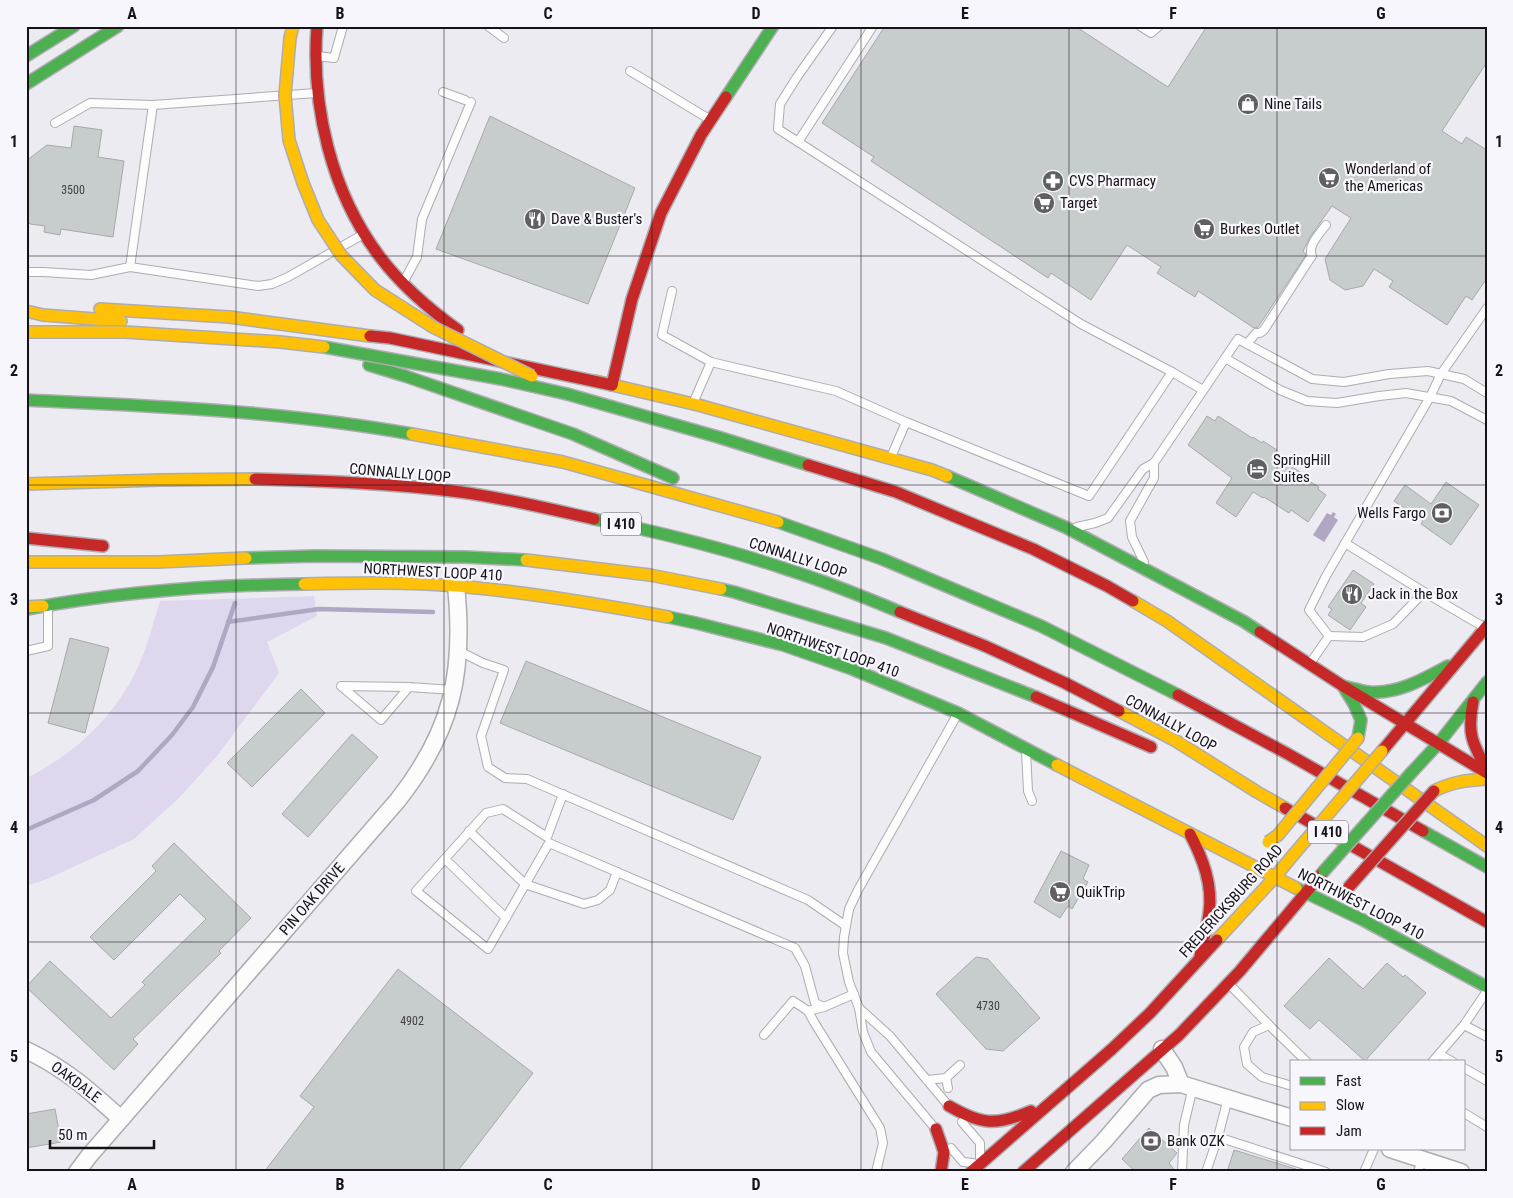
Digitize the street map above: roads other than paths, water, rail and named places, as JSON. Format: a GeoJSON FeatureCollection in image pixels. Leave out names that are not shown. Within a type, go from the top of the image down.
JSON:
{"type":"FeatureCollection","features":[{"type":"Feature","properties":{"kind":"main road"},"geometry":{"type":"LineString","coordinates":[[26,56],[74,26]]}},
{"type":"Feature","properties":{"kind":"main road"},"geometry":{"type":"LineString","coordinates":[[26,84],[118,26]]}},
{"type":"Feature","properties":{"kind":"main road"},"geometry":{"type":"LineString","coordinates":[[293,26],[290,38],[285,95],[289,140],[318,220],[341,254],[375,290],[433,327],[567,394]]}},
{"type":"Feature","properties":{"kind":"main road"},"geometry":{"type":"LineString","coordinates":[[317,26],[318,93],[332,165],[349,206],[364,234],[386,265],[420,301],[461,332],[512,357],[612,385]]}},
{"type":"Feature","properties":{"kind":"main road"},"geometry":{"type":"LineString","coordinates":[[612,385],[632,299],[661,213],[701,135],[768,30]]}},
{"type":"Feature","properties":{"kind":"main road"},"geometry":{"type":"LineString","coordinates":[[26,304],[229,317],[314,330],[390,338],[693,404],[932,470],[1065,527],[1243,621],[1343,686],[1438,744],[1487,771]]}},
{"type":"Feature","properties":{"kind":"main road"},"geometry":{"type":"LineString","coordinates":[[26,312],[158,325],[244,336],[333,354],[405,376],[574,434],[764,518]]}},
{"type":"Feature","properties":{"kind":"main road"},"geometry":{"type":"LineString","coordinates":[[26,332],[125,332],[280,342],[326,347],[567,394],[718,436],[896,492],[1033,549],[1107,586],[1166,621],[1487,846]]}},
{"type":"Feature","properties":{"kind":"main road","name":"CONNALLY LOOP"},"geometry":{"type":"LineString","coordinates":[[26,400],[197,408],[287,416],[383,429],[563,462],[764,518],[882,559],[1041,626],[1196,704],[1487,867]]}},
{"type":"Feature","properties":{"kind":"main road","name":"CONNALLY LOOP"},"geometry":{"type":"LineString","coordinates":[[26,484],[238,479],[378,484],[444,490],[518,502],[623,524],[712,546],[829,583],[985,646],[1065,683],[1176,741],[1257,792],[1487,922]]}},
{"type":"Feature","properties":{"kind":"main road"},"geometry":{"type":"LineString","coordinates":[[26,491],[89,482]]}},
{"type":"Feature","properties":{"kind":"main road"},"geometry":{"type":"LineString","coordinates":[[26,538],[111,547]]}},
{"type":"Feature","properties":{"kind":"main road"},"geometry":{"type":"LineString","coordinates":[[160,550],[257,556],[517,559],[650,575],[734,592],[886,638],[1037,697],[1159,750]]}},
{"type":"Feature","properties":{"kind":"main road"},"geometry":{"type":"LineString","coordinates":[[26,562],[158,562],[257,556]]}},
{"type":"Feature","properties":{"kind":"main road","name":"NORTHWEST LOOP 410"},"geometry":{"type":"LineString","coordinates":[[26,608],[131,594],[233,585],[362,583],[456,586],[589,602],[696,624],[783,645],[852,669],[958,713],[1190,834],[1363,920],[1487,989]]}},
{"type":"Feature","properties":{"kind":"main road","name":"FREDERICKSBURG ROAD"},"geometry":{"type":"LineString","coordinates":[[980,1169],[1047,1104],[1143,1020],[1200,959],[1276,877],[1486,627]]}},
{"type":"Feature","properties":{"kind":"main road"},"geometry":{"type":"LineString","coordinates":[[1343,686],[1373,692],[1388,691],[1431,675],[1457,661]]}},
{"type":"Feature","properties":{"kind":"main road"},"geometry":{"type":"LineString","coordinates":[[1023,1172],[1179,1035],[1228,983],[1305,892],[1438,744],[1487,682]]}},
{"type":"Feature","properties":{"kind":"main road"},"geometry":{"type":"LineString","coordinates":[[1227,852],[1249,849],[1268,842],[1278,835],[1358,738],[1361,720],[1343,686]]}},
{"type":"Feature","properties":{"kind":"main road"},"geometry":{"type":"LineString","coordinates":[[1473,702],[1469,724],[1470,735],[1487,771]]}},
{"type":"Feature","properties":{"kind":"main road"},"geometry":{"type":"LineString","coordinates":[[1194,765],[1257,792]]}},
{"type":"Feature","properties":{"kind":"main road"},"geometry":{"type":"LineString","coordinates":[[1363,920],[1350,906],[1347,898],[1348,888],[1434,791],[1446,784],[1457,781],[1487,780]]}},
{"type":"Feature","properties":{"kind":"main road"},"geometry":{"type":"LineString","coordinates":[[1190,834],[1208,874],[1210,893],[1210,908],[1200,959]]}},
{"type":"Feature","properties":{"kind":"main road"},"geometry":{"type":"LineString","coordinates":[[949,1106],[968,1118],[993,1123],[1013,1119],[1047,1104]]}},
{"type":"Feature","properties":{"kind":"main road"},"geometry":{"type":"LineString","coordinates":[[936,1129],[944,1152],[941,1172]]}},
{"type":"Feature","properties":{"kind":"street","name":"PIN OAK DRIVE"},"geometry":{"type":"LineString","coordinates":[[77,1172],[392,808],[414,780],[440,733],[449,709],[459,651],[459,616],[456,586]]}},
{"type":"Feature","properties":{"kind":"street"},"geometry":{"type":"LineString","coordinates":[[1162,1049],[1187,1085]]}},
{"type":"Feature","properties":{"kind":"street","name":"OAKDALE"},"geometry":{"type":"LineString","coordinates":[[26,1050],[69,1074],[90,1090],[121,1119]]}},
{"type":"Feature","properties":{"kind":"street"},"geometry":{"type":"LineString","coordinates":[[1074,1172],[1104,1141],[1148,1090],[1159,1086],[1187,1085],[1290,1117]]}},
{"type":"Feature","properties":{"kind":"street"},"geometry":{"type":"LineString","coordinates":[[1392,1150],[1420,1166],[1461,1172]]}},
{"type":"Feature","properties":{"kind":"lane"},"geometry":{"type":"LineString","coordinates":[[316,56],[334,58],[343,26]]}},
{"type":"Feature","properties":{"kind":"lane"},"geometry":{"type":"LineString","coordinates":[[488,26],[504,38]]}},
{"type":"Feature","properties":{"kind":"lane"},"geometry":{"type":"LineString","coordinates":[[833,26],[780,104],[778,129],[1081,324],[1203,390]]}},
{"type":"Feature","properties":{"kind":"lane"},"geometry":{"type":"LineString","coordinates":[[798,142],[873,26]]}},
{"type":"Feature","properties":{"kind":"lane"},"geometry":{"type":"LineString","coordinates":[[1140,26],[1151,33],[1159,26]]}},
{"type":"Feature","properties":{"kind":"lane"},"geometry":{"type":"LineString","coordinates":[[630,71],[711,120]]}},
{"type":"Feature","properties":{"kind":"lane"},"geometry":{"type":"LineString","coordinates":[[403,283],[417,257],[422,218],[468,101],[443,92]]}},
{"type":"Feature","properties":{"kind":"lane"},"geometry":{"type":"LineString","coordinates":[[55,124],[90,103],[153,105],[318,93]]}},
{"type":"Feature","properties":{"kind":"lane"},"geometry":{"type":"LineString","coordinates":[[130,267],[153,105]]}},
{"type":"Feature","properties":{"kind":"lane"},"geometry":{"type":"LineString","coordinates":[[1247,344],[1256,333],[1264,330],[1310,260],[1312,256],[1311,248],[1326,225]]}},
{"type":"Feature","properties":{"kind":"lane"},"geometry":{"type":"LineString","coordinates":[[26,272],[91,275],[130,267],[258,286],[272,284],[288,277],[364,234]]}},
{"type":"Feature","properties":{"kind":"lane"},"geometry":{"type":"LineString","coordinates":[[672,291],[662,335],[711,362],[836,391],[906,422],[1089,496],[1172,372]]}},
{"type":"Feature","properties":{"kind":"lane"},"geometry":{"type":"LineString","coordinates":[[1329,636],[1309,610],[1326,576],[1430,397],[1441,374],[1487,308]]}},
{"type":"Feature","properties":{"kind":"lane"},"geometry":{"type":"LineString","coordinates":[[1065,527],[1095,524],[1108,518],[1143,469],[1154,463],[1238,339],[1312,379],[1344,382],[1389,374],[1428,371],[1464,379],[1487,393]]}},
{"type":"Feature","properties":{"kind":"lane"},"geometry":{"type":"LineString","coordinates":[[1225,358],[1280,390],[1307,401],[1338,403],[1406,393],[1451,401],[1487,420]]}},
{"type":"Feature","properties":{"kind":"lane"},"geometry":{"type":"LineString","coordinates":[[693,404],[711,362]]}},
{"type":"Feature","properties":{"kind":"lane"},"geometry":{"type":"LineString","coordinates":[[890,458],[906,422]]}},
{"type":"Feature","properties":{"kind":"lane"},"geometry":{"type":"LineString","coordinates":[[1149,571],[1132,537],[1130,522],[1154,478],[1154,463]]}},
{"type":"Feature","properties":{"kind":"lane"},"geometry":{"type":"LineString","coordinates":[[1345,543],[1424,592],[1486,627]]}},
{"type":"Feature","properties":{"kind":"lane"},"geometry":{"type":"LineString","coordinates":[[1329,636],[1363,637],[1393,624],[1424,592]]}},
{"type":"Feature","properties":{"kind":"lane"},"geometry":{"type":"LineString","coordinates":[[26,650],[48,646],[46,605]]}},
{"type":"Feature","properties":{"kind":"lane"},"geometry":{"type":"LineString","coordinates":[[1310,664],[1329,636]]}},
{"type":"Feature","properties":{"kind":"lane"},"geometry":{"type":"LineString","coordinates":[[459,651],[483,663],[504,670],[481,736],[488,767],[506,778],[528,779],[808,900],[846,926]]}},
{"type":"Feature","properties":{"kind":"lane"},"geometry":{"type":"LineString","coordinates":[[409,687],[381,720],[341,686],[390,686],[409,687],[453,690]]}},
{"type":"Feature","properties":{"kind":"lane"},"geometry":{"type":"LineString","coordinates":[[860,1008],[890,1036],[980,1143],[980,1169],[963,1162],[871,1052],[863,1032],[860,1008],[849,982],[844,953],[849,909],[858,890],[958,713]]}},
{"type":"Feature","properties":{"kind":"lane"},"geometry":{"type":"LineString","coordinates":[[1470,715],[1481,722]]}},
{"type":"Feature","properties":{"kind":"lane"},"geometry":{"type":"LineString","coordinates":[[1025,747],[1028,791],[1032,801]]}},
{"type":"Feature","properties":{"kind":"lane"},"geometry":{"type":"LineString","coordinates":[[563,794],[548,840],[526,884],[488,949],[416,891],[486,812],[503,809],[548,840],[617,872],[796,948],[805,966],[815,1003],[824,1007]]}},
{"type":"Feature","properties":{"kind":"lane"},"geometry":{"type":"LineString","coordinates":[[469,831],[526,884],[584,904],[598,900],[610,890],[617,872]]}},
{"type":"Feature","properties":{"kind":"lane"},"geometry":{"type":"LineString","coordinates":[[445,859],[506,918]]}},
{"type":"Feature","properties":{"kind":"lane"},"geometry":{"type":"LineString","coordinates":[[1228,983],[1305,1060]]}},
{"type":"Feature","properties":{"kind":"lane"},"geometry":{"type":"LineString","coordinates":[[1434,1060],[1464,1025],[1487,989]]}},
{"type":"Feature","properties":{"kind":"lane"},"geometry":{"type":"LineString","coordinates":[[808,1011],[824,1007],[854,994]]}},
{"type":"Feature","properties":{"kind":"lane"},"geometry":{"type":"LineString","coordinates":[[764,1035],[793,1002],[808,1011],[880,1128],[883,1143],[876,1172]]}},
{"type":"Feature","properties":{"kind":"lane"},"geometry":{"type":"LineString","coordinates":[[1268,1025],[1253,1032],[1244,1047],[1247,1064],[1262,1077],[1290,1085]]}},
{"type":"Feature","properties":{"kind":"lane"},"geometry":{"type":"LineString","coordinates":[[1464,1025],[1487,1037]]}},
{"type":"Feature","properties":{"kind":"lane"},"geometry":{"type":"LineString","coordinates":[[1438,1054],[1449,1060]]}},
{"type":"Feature","properties":{"kind":"lane"},"geometry":{"type":"LineString","coordinates":[[927,1080],[946,1078],[960,1065]]}},
{"type":"Feature","properties":{"kind":"lane"},"geometry":{"type":"LineString","coordinates":[[1466,1069],[1487,1081]]}},
{"type":"Feature","properties":{"kind":"lane"},"geometry":{"type":"LineString","coordinates":[[946,1078],[948,1088]]}},
{"type":"Feature","properties":{"kind":"lane"},"geometry":{"type":"LineString","coordinates":[[1182,1172],[1187,1085]]}},
{"type":"Feature","properties":{"kind":"lane"},"geometry":{"type":"LineString","coordinates":[[1206,1172],[1218,1137],[1228,1098]]}},
{"type":"Feature","properties":{"kind":"lane"},"geometry":{"type":"LineString","coordinates":[[1466,1114],[1487,1127]]}},
{"type":"Feature","properties":{"kind":"lane"},"geometry":{"type":"LineString","coordinates":[[1218,1137],[1326,1172]]}},
{"type":"Feature","properties":{"kind":"lane"},"geometry":{"type":"LineString","coordinates":[[1364,1172],[1374,1150]]}},
{"type":"Feature","properties":{"kind":"waterway"},"geometry":{"type":"LineString","coordinates":[[26,830],[94,800],[138,771],[172,735],[193,707],[213,667],[235,603]]}},
{"type":"Feature","properties":{"kind":"waterway"},"geometry":{"type":"LineString","coordinates":[[228,622],[319,609],[433,612]]}},
{"type":"Feature","properties":{"kind":"place","name":"Nine Tails"},"geometry":{"type":"Point","coordinates":[1248,104]}},
{"type":"Feature","properties":{"kind":"place","name":"Wonderland of the Americas"},"geometry":{"type":"Point","coordinates":[1329,178]}},
{"type":"Feature","properties":{"kind":"place","name":"CVS Pharmacy"},"geometry":{"type":"Point","coordinates":[1053,181]}},
{"type":"Feature","properties":{"kind":"place","name":"Target"},"geometry":{"type":"Point","coordinates":[1044,203]}},
{"type":"Feature","properties":{"kind":"place","name":"Dave & Buster's"},"geometry":{"type":"Point","coordinates":[535,219]}},
{"type":"Feature","properties":{"kind":"place","name":"Burkes Outlet"},"geometry":{"type":"Point","coordinates":[1204,229]}},
{"type":"Feature","properties":{"kind":"place","name":"SpringHill Suites"},"geometry":{"type":"Point","coordinates":[1257,469]}},
{"type":"Feature","properties":{"kind":"place","name":"Wells Fargo"},"geometry":{"type":"Point","coordinates":[1442,513]}},
{"type":"Feature","properties":{"kind":"place","name":"Jack in the Box"},"geometry":{"type":"Point","coordinates":[1352,594]}},
{"type":"Feature","properties":{"kind":"place","name":"QuikTrip"},"geometry":{"type":"Point","coordinates":[1060,892]}},
{"type":"Feature","properties":{"kind":"place","name":"Bank OZK"},"geometry":{"type":"Point","coordinates":[1151,1141]}}]}
